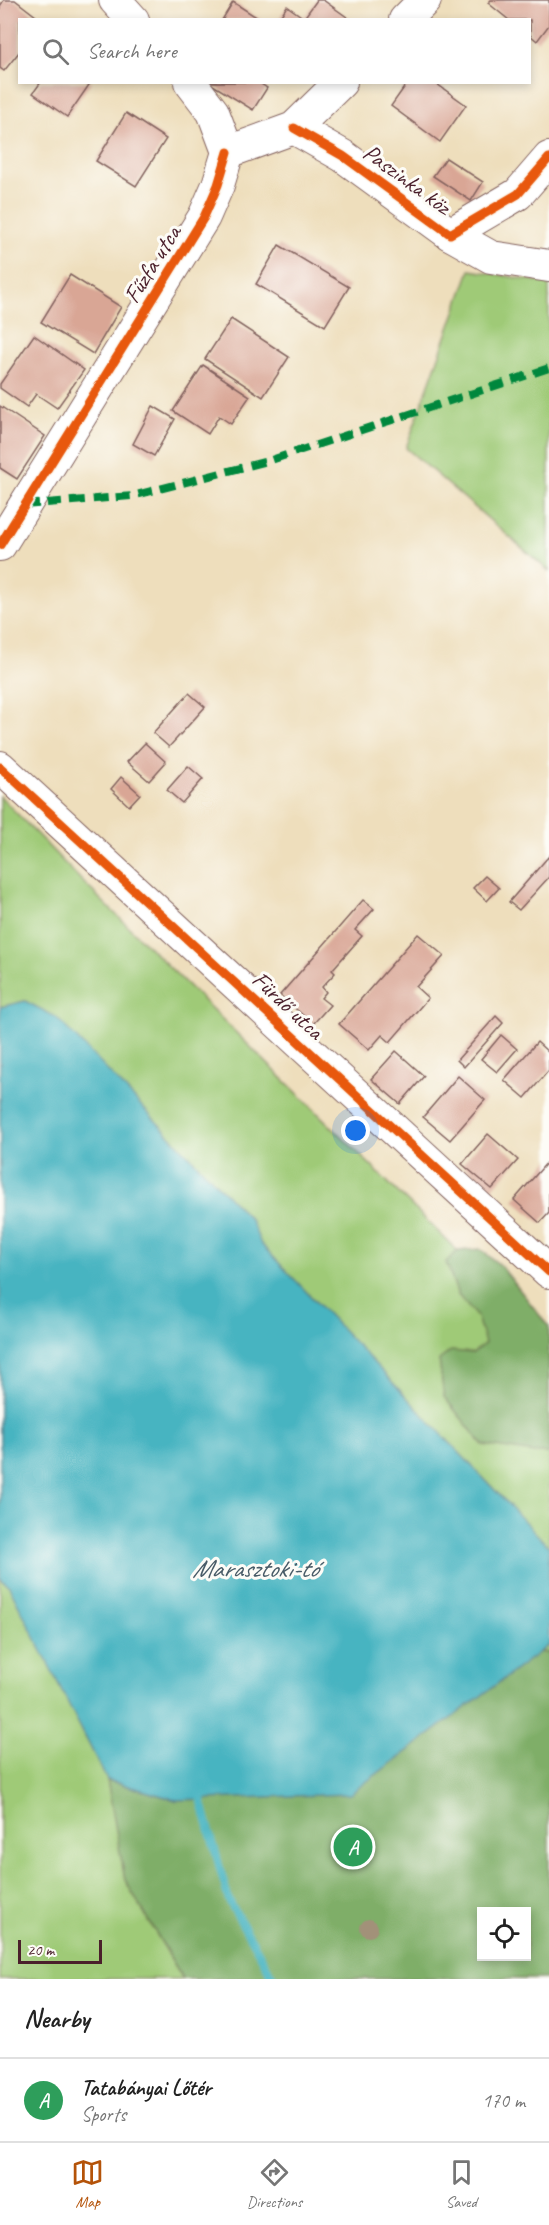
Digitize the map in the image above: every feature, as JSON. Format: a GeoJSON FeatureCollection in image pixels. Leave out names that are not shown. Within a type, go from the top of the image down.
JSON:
{"type":"FeatureCollection","features":[{"type":"Feature","properties":{"kind":"street"},"geometry":{"type":"LineString","coordinates":[[116,0],[131,18]]}},
{"type":"Feature","properties":{"kind":"street"},"geometry":{"type":"LineString","coordinates":[[407,18],[425,0]]}},
{"type":"Feature","properties":{"kind":"street"},"geometry":{"type":"LineString","coordinates":[[192,84],[213,112],[228,152],[294,128],[338,84]]}},
{"type":"Feature","properties":{"kind":"street","name":"Paszinka köz"},"geometry":{"type":"LineString","coordinates":[[294,128],[343,156],[450,234],[491,257],[549,266]]}},
{"type":"Feature","properties":{"kind":"street","name":"Fűzfa utca"},"geometry":{"type":"LineString","coordinates":[[0,545],[12,505],[204,217],[228,152]]}},
{"type":"Feature","properties":{"kind":"street","name":"Paszinka köz"},"geometry":{"type":"LineString","coordinates":[[450,234],[518,194],[549,158]]}},
{"type":"Feature","properties":{"kind":"street","name":"Fürdő utca"},"geometry":{"type":"LineString","coordinates":[[0,766],[549,1272]]}},
{"type":"Feature","properties":{"kind":"green space"},"geometry":{"type":"Polygon","coordinates":[[[470,270],[549,283],[549,571],[406,448],[470,270]]]}},
{"type":"Feature","properties":{"kind":"green space","name":"Marasztoki-tó"},"geometry":{"type":"Polygon","coordinates":[[[0,796],[82,881],[549,1341],[549,1653],[539,1652],[176,1800],[125,1880],[183,1979],[0,1979],[0,1578],[8,1585],[25,1001],[0,1007],[0,796]]]}},
{"type":"Feature","properties":{"kind":"green space"},"geometry":{"type":"Polygon","coordinates":[[[480,1249],[501,1266],[549,1327],[549,1453],[483,1445],[444,1397],[439,1360],[451,1351],[473,1353],[485,1343],[477,1317],[458,1295],[446,1262],[458,1251],[480,1249]]]}},
{"type":"Feature","properties":{"kind":"green space"},"geometry":{"type":"Polygon","coordinates":[[[539,1652],[549,1653],[549,1979],[183,1979],[125,1880],[107,1780],[176,1800],[539,1652]]]}},
{"type":"Feature","properties":{"kind":"water","name":"Marasztoki-tó"},"geometry":{"type":"Polygon","coordinates":[[[25,1001],[56,1017],[250,1219],[261,1244],[549,1547],[549,1645],[350,1794],[176,1800],[107,1780],[9,1586],[0,1578],[0,1007],[25,1001]]]}},
{"type":"Feature","properties":{"kind":"building"},"geometry":{"type":"Polygon","coordinates":[[[4,0],[15,0],[38,18],[18,18],[18,54],[4,71],[0,68],[0,6],[4,0]]]}},
{"type":"Feature","properties":{"kind":"building"},"geometry":{"type":"Polygon","coordinates":[[[317,0],[323,0],[348,18],[304,18],[317,0]]]}},
{"type":"Feature","properties":{"kind":"building"},"geometry":{"type":"Polygon","coordinates":[[[491,0],[549,0],[549,25],[537,41],[531,36],[531,18],[507,18],[488,3],[491,0]]]}},
{"type":"Feature","properties":{"kind":"building"},"geometry":{"type":"Polygon","coordinates":[[[233,2],[258,18],[223,18],[233,2]]]}},
{"type":"Feature","properties":{"kind":"building"},"geometry":{"type":"Polygon","coordinates":[[[287,6],[304,18],[279,18],[287,6]]]}},
{"type":"Feature","properties":{"kind":"building"},"geometry":{"type":"Polygon","coordinates":[[[40,84],[90,84],[67,117],[33,93],[40,84]]]}},
{"type":"Feature","properties":{"kind":"building"},"geometry":{"type":"Polygon","coordinates":[[[211,84],[261,84],[267,88],[253,110],[211,84]]]}},
{"type":"Feature","properties":{"kind":"building"},"geometry":{"type":"Polygon","coordinates":[[[407,84],[437,84],[466,105],[440,142],[391,106],[407,84]]]}},
{"type":"Feature","properties":{"kind":"building"},"geometry":{"type":"Polygon","coordinates":[[[126,113],[166,139],[136,186],[96,161],[126,113]]]}},
{"type":"Feature","properties":{"kind":"building"},"geometry":{"type":"Polygon","coordinates":[[[446,158],[483,182],[471,201],[433,176],[446,158]]]}},
{"type":"Feature","properties":{"kind":"building"},"geometry":{"type":"Polygon","coordinates":[[[279,245],[349,287],[325,326],[256,284],[279,245]]]}},
{"type":"Feature","properties":{"kind":"building"},"geometry":{"type":"Polygon","coordinates":[[[70,275],[121,307],[93,354],[41,322],[70,275]]]}},
{"type":"Feature","properties":{"kind":"building"},"geometry":{"type":"Polygon","coordinates":[[[231,319],[289,357],[263,397],[205,359],[231,319]]]}},
{"type":"Feature","properties":{"kind":"building"},"geometry":{"type":"Polygon","coordinates":[[[34,335],[84,370],[57,408],[36,394],[27,407],[0,388],[0,384],[34,335]]]}},
{"type":"Feature","properties":{"kind":"building"},"geometry":{"type":"Polygon","coordinates":[[[203,365],[250,396],[231,424],[219,416],[208,434],[173,411],[203,365]]]}},
{"type":"Feature","properties":{"kind":"building"},"geometry":{"type":"Polygon","coordinates":[[[0,406],[45,436],[17,479],[0,468],[0,406]]]}},
{"type":"Feature","properties":{"kind":"building"},"geometry":{"type":"Polygon","coordinates":[[[153,406],[175,419],[154,456],[133,444],[153,406]]]}},
{"type":"Feature","properties":{"kind":"building"},"geometry":{"type":"Polygon","coordinates":[[[189,693],[205,707],[169,747],[153,733],[189,693]]]}},
{"type":"Feature","properties":{"kind":"building"},"geometry":{"type":"Polygon","coordinates":[[[145,743],[166,762],[149,781],[127,762],[145,743]]]}},
{"type":"Feature","properties":{"kind":"building"},"geometry":{"type":"Polygon","coordinates":[[[188,766],[203,779],[182,803],[167,790],[188,766]]]}},
{"type":"Feature","properties":{"kind":"building"},"geometry":{"type":"Polygon","coordinates":[[[121,777],[140,794],[129,806],[111,789],[121,777]]]}},
{"type":"Feature","properties":{"kind":"building"},"geometry":{"type":"Polygon","coordinates":[[[549,856],[549,877],[519,910],[509,902],[549,856]]]}},
{"type":"Feature","properties":{"kind":"building"},"geometry":{"type":"Polygon","coordinates":[[[485,876],[499,888],[487,901],[473,888],[485,876]]]}},
{"type":"Feature","properties":{"kind":"building"},"geometry":{"type":"Polygon","coordinates":[[[363,900],[374,909],[355,930],[362,936],[332,970],[335,973],[322,987],[326,992],[321,998],[330,1005],[313,1024],[280,995],[363,900]]]}},
{"type":"Feature","properties":{"kind":"building"},"geometry":{"type":"Polygon","coordinates":[[[418,934],[444,956],[416,987],[428,998],[390,1042],[382,1035],[369,1050],[339,1024],[418,934]]]}},
{"type":"Feature","properties":{"kind":"building"},"geometry":{"type":"Polygon","coordinates":[[[496,1016],[503,1023],[464,1067],[457,1060],[496,1016]]]}},
{"type":"Feature","properties":{"kind":"building"},"geometry":{"type":"Polygon","coordinates":[[[501,1035],[517,1049],[497,1072],[481,1059],[501,1035]]]}},
{"type":"Feature","properties":{"kind":"building"},"geometry":{"type":"Polygon","coordinates":[[[537,1042],[549,1053],[549,1070],[525,1098],[504,1080],[537,1042]]]}},
{"type":"Feature","properties":{"kind":"building"},"geometry":{"type":"Polygon","coordinates":[[[396,1051],[424,1076],[400,1104],[371,1079],[396,1051]]]}},
{"type":"Feature","properties":{"kind":"building"},"geometry":{"type":"Polygon","coordinates":[[[458,1076],[485,1100],[450,1140],[423,1117],[458,1076]]]}},
{"type":"Feature","properties":{"kind":"building"},"geometry":{"type":"Polygon","coordinates":[[[488,1134],[518,1160],[492,1189],[462,1164],[488,1134]]]}},
{"type":"Feature","properties":{"kind":"building"},"geometry":{"type":"Polygon","coordinates":[[[549,1160],[549,1213],[540,1223],[514,1200],[549,1160]]]}},
{"type":"Feature","properties":{"kind":"waterway"},"geometry":{"type":"LineString","coordinates":[[195,1790],[201,1799],[229,1901],[274,1979]]}},
{"type":"Feature","properties":{"kind":"marked path"},"geometry":{"type":"LineString","coordinates":[[24,505],[132,496],[268,461],[549,368]]}},
{"type":"Feature","properties":{"kind":"cycle path"},"geometry":{"type":"LineString","coordinates":[[294,128],[343,156],[450,234],[518,194],[549,158]]}},
{"type":"Feature","properties":{"kind":"cycle path"},"geometry":{"type":"LineString","coordinates":[[0,545],[204,217],[218,185],[228,152]]}},
{"type":"Feature","properties":{"kind":"cycle path"},"geometry":{"type":"LineString","coordinates":[[0,767],[549,1272]]}},
{"type":"Feature","properties":{"kind":"place","name":"Tatabányai Lőtér"},"geometry":{"type":"Point","coordinates":[353,1847]}}]}
